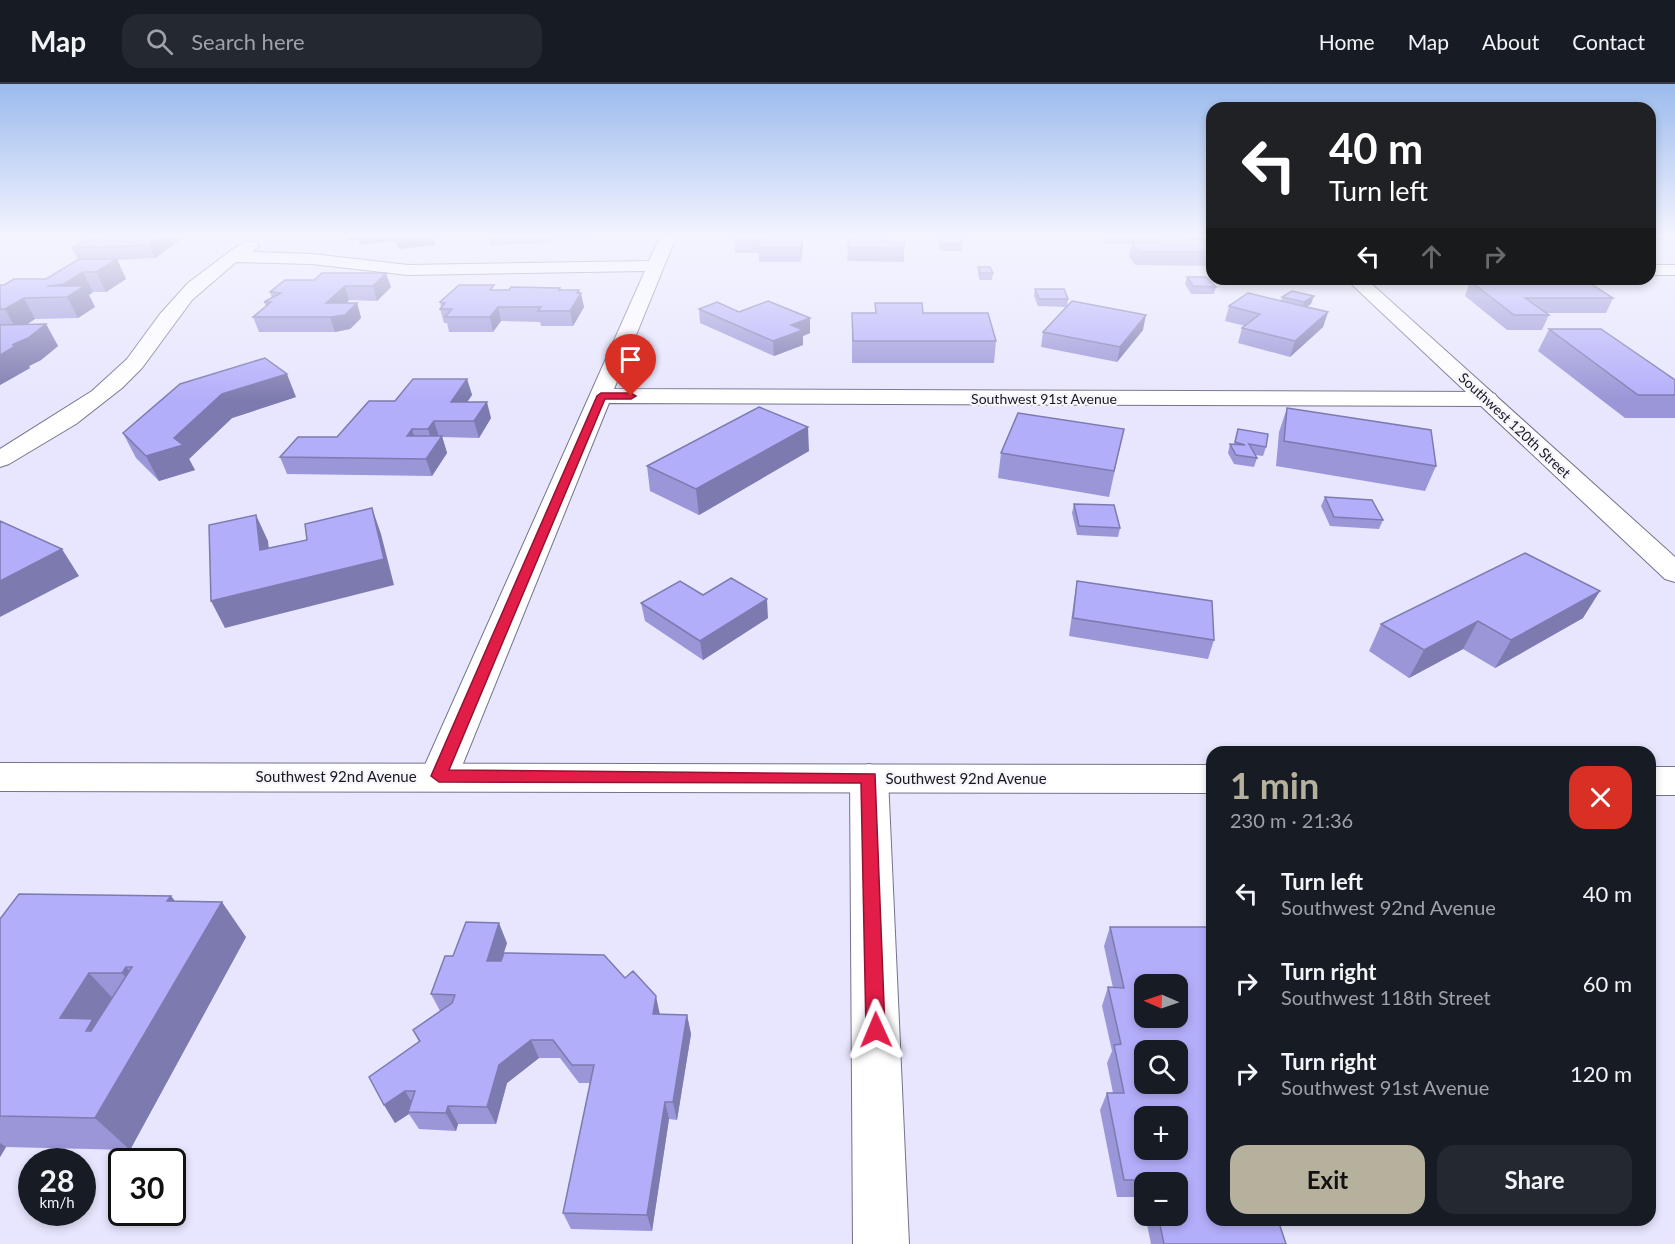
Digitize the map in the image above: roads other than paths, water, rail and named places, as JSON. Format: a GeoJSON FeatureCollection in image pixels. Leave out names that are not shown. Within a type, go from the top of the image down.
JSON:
{"type":"FeatureCollection","features":[{"type":"Feature","properties":{"kind":"street"},"geometry":{"type":"LineString","coordinates":[[0,459],[42,435],[112,386],[140,358],[168,317],[191,291]]}},
{"type":"Feature","properties":{"kind":"street"},"geometry":{"type":"LineString","coordinates":[[439,776],[645,291]]}},
{"type":"Feature","properties":{"kind":"street","name":"Southwest 120th Street"},"geometry":{"type":"LineString","coordinates":[[1368,291],[1675,573]]}},
{"type":"Feature","properties":{"kind":"street","name":"Southwest 91st Avenue"},"geometry":{"type":"LineString","coordinates":[[601,396],[1487,399]]}},
{"type":"Feature","properties":{"kind":"street","name":"Southwest 92nd Avenue"},"geometry":{"type":"LineString","coordinates":[[0,777],[1206,779]]}},
{"type":"Feature","properties":{"kind":"street"},"geometry":{"type":"LineString","coordinates":[[869,778],[881,1244]]}},
{"type":"Feature","properties":{"kind":"street"},"geometry":{"type":"LineString","coordinates":[[1656,781],[1675,781]]}}]}
